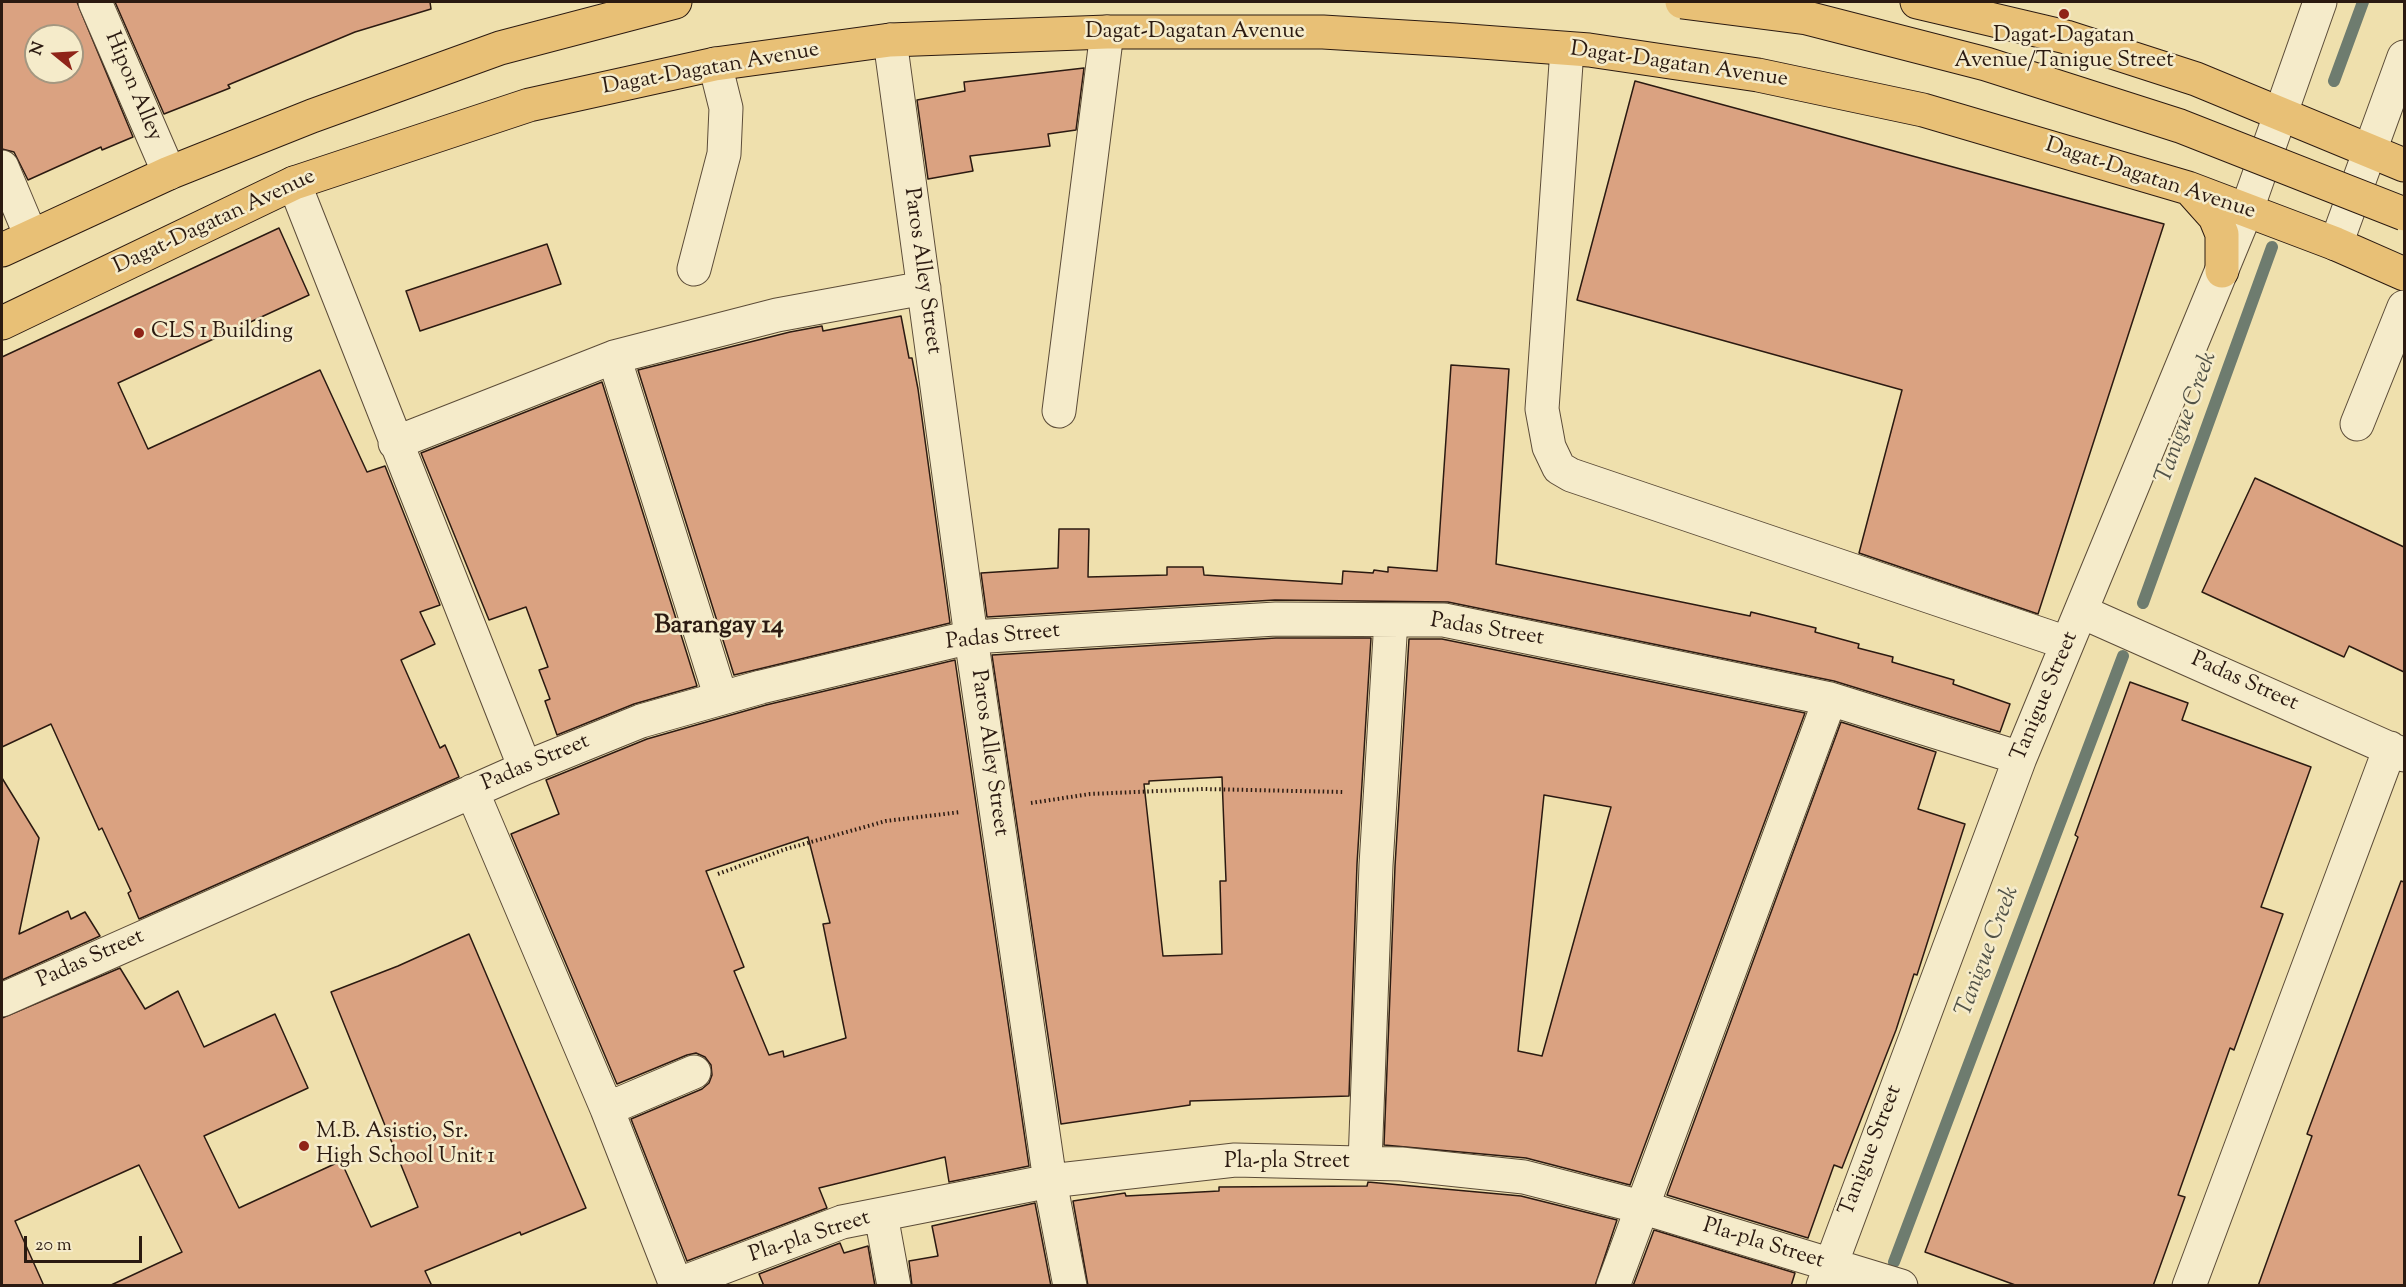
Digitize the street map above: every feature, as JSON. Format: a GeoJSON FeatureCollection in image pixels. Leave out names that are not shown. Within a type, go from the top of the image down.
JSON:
{"type":"FeatureCollection","features":[{"type":"Feature","properties":{"kind":"main road"},"geometry":{"type":"LineString","coordinates":[[2,249],[170,173],[312,116],[500,48],[675,2]]}},
{"type":"Feature","properties":{"kind":"main road"},"geometry":{"type":"LineString","coordinates":[[1682,2],[1807,18],[1986,64],[2180,126],[2404,214]]}},
{"type":"Feature","properties":{"kind":"main road"},"geometry":{"type":"LineString","coordinates":[[1917,2],[2066,37],[2196,79],[2404,165]]}},
{"type":"Feature","properties":{"kind":"main road","name":"Dagat-Dagatan Avenue"},"geometry":{"type":"LineString","coordinates":[[2,323],[294,183],[529,105],[715,64],[890,40],[1107,32],[1323,32],[1567,48],[1758,75],[1923,110],[2188,188],[2336,244],[2404,274]]}},
{"type":"Feature","properties":{"kind":"main road"},"geometry":{"type":"LineString","coordinates":[[2188,188],[2215,217],[2222,234],[2222,271]]}},
{"type":"Feature","properties":{"kind":"street","name":"Hipon Alley"},"geometry":{"type":"LineString","coordinates":[[96,2],[170,173]]}},
{"type":"Feature","properties":{"kind":"street","name":"Tanigue Street"},"geometry":{"type":"LineString","coordinates":[[1826,1276],[2020,758],[2247,209],[2320,2]]}},
{"type":"Feature","properties":{"kind":"street"},"geometry":{"type":"LineString","coordinates":[[1059,411],[1107,32]]}},
{"type":"Feature","properties":{"kind":"street","name":"Paros Alley Street"},"geometry":{"type":"LineString","coordinates":[[890,40],[971,637],[1050,1181],[1070,1286]]}},
{"type":"Feature","properties":{"kind":"street"},"geometry":{"type":"LineString","coordinates":[[1567,48],[1542,409],[1550,447],[1559,468],[1571,475],[2067,643]]}},
{"type":"Feature","properties":{"kind":"street"},"geometry":{"type":"LineString","coordinates":[[2336,244],[2404,57]]}},
{"type":"Feature","properties":{"kind":"street"},"geometry":{"type":"LineString","coordinates":[[694,269],[724,154],[726,108],[715,64]]}},
{"type":"Feature","properties":{"kind":"street"},"geometry":{"type":"LineString","coordinates":[[2,167],[31,236]]}},
{"type":"Feature","properties":{"kind":"street"},"geometry":{"type":"LineString","coordinates":[[294,183],[525,768]]}},
{"type":"Feature","properties":{"kind":"street"},"geometry":{"type":"LineString","coordinates":[[395,443],[614,357],[777,315],[924,288]]}},
{"type":"Feature","properties":{"kind":"street"},"geometry":{"type":"LineString","coordinates":[[2357,424],[2404,307]]}},
{"type":"Feature","properties":{"kind":"street"},"geometry":{"type":"LineString","coordinates":[[614,357],[721,698]]}},
{"type":"Feature","properties":{"kind":"street","name":"Padas Street"},"geometry":{"type":"LineString","coordinates":[[2082,612],[2397,752]]}},
{"type":"Feature","properties":{"kind":"street","name":"Padas Street"},"geometry":{"type":"LineString","coordinates":[[2,1000],[525,768],[641,721],[721,698],[971,637],[1276,619],[1444,620],[1830,699],[2020,758]]}},
{"type":"Feature","properties":{"kind":"street"},"geometry":{"type":"LineString","coordinates":[[1365,1163],[1390,620]]}},
{"type":"Feature","properties":{"kind":"street"},"geometry":{"type":"LineString","coordinates":[[1613,1286],[1830,699]]}},
{"type":"Feature","properties":{"kind":"street"},"geometry":{"type":"LineString","coordinates":[[2189,1286],[2397,752]]}},
{"type":"Feature","properties":{"kind":"street"},"geometry":{"type":"LineString","coordinates":[[472,792],[607,1109],[675,1285]]}},
{"type":"Feature","properties":{"kind":"street"},"geometry":{"type":"LineString","coordinates":[[607,1109],[694,1072]]}},
{"type":"Feature","properties":{"kind":"street","name":"Pla-pla Street"},"geometry":{"type":"LineString","coordinates":[[675,1285],[842,1222],[1050,1181],[1235,1160],[1401,1164],[1524,1177],[1641,1206],[1826,1276],[1901,1286]]}},
{"type":"Feature","properties":{"kind":"street"},"geometry":{"type":"LineString","coordinates":[[881,1215],[894,1286]]}},
{"type":"Feature","properties":{"kind":"path"},"geometry":{"type":"LineString","coordinates":[[718,874],[786,849],[886,821],[1090,794],[1204,789],[1300,789],[1381,795]]}},
{"type":"Feature","properties":{"kind":"building"},"geometry":{"type":"Polygon","coordinates":[[[2,2],[77,2],[133,137],[102,150],[101,147],[28,180],[14,152],[2,149],[2,2]]]}},
{"type":"Feature","properties":{"kind":"building"},"geometry":{"type":"Polygon","coordinates":[[[115,2],[430,2],[431,9],[355,32],[228,85],[230,88],[164,114],[115,2]]]}},
{"type":"Feature","properties":{"kind":"building"},"geometry":{"type":"Polygon","coordinates":[[[1084,68],[1076,130],[1048,134],[1050,146],[970,156],[973,171],[928,179],[917,100],[965,91],[964,82],[1084,68]]]}},
{"type":"Feature","properties":{"kind":"building"},"geometry":{"type":"Polygon","coordinates":[[[1635,81],[2164,224],[2038,614],[1859,553],[1902,390],[1577,300],[1635,81]]]}},
{"type":"Feature","properties":{"kind":"building"},"geometry":{"type":"Polygon","coordinates":[[[279,228],[309,295],[118,383],[148,449],[320,370],[367,472],[385,466],[440,605],[420,612],[435,644],[401,660],[440,748],[445,745],[459,777],[139,919],[128,893],[131,891],[102,828],[99,830],[51,724],[2,747],[2,357],[279,228]]]}},
{"type":"Feature","properties":{"kind":"building"},"geometry":{"type":"Polygon","coordinates":[[[547,244],[561,284],[420,331],[406,291],[547,244]]]}},
{"type":"Feature","properties":{"kind":"building"},"geometry":{"type":"Polygon","coordinates":[[[901,316],[918,389],[950,623],[734,675],[638,370],[790,332],[822,326],[823,331],[901,316]]]}},
{"type":"Feature","properties":{"kind":"building"},"geometry":{"type":"Polygon","coordinates":[[[1451,365],[1509,369],[1496,564],[1750,616],[1751,612],[1816,628],[1815,632],[1859,644],[1858,648],[1893,657],[1892,662],[1954,680],[1953,684],[2010,704],[2000,732],[1834,681],[1448,602],[1275,600],[987,617],[981,573],[1058,568],[1059,529],[1089,529],[1088,577],[1167,575],[1167,567],[1203,567],[1204,575],[1342,584],[1343,571],[1388,572],[1388,567],[1437,571],[1451,365]]]}},
{"type":"Feature","properties":{"kind":"building"},"geometry":{"type":"Polygon","coordinates":[[[602,382],[697,686],[634,704],[557,735],[545,701],[550,699],[539,670],[548,667],[526,607],[489,620],[421,453],[602,382]]]}},
{"type":"Feature","properties":{"kind":"building"},"geometry":{"type":"Polygon","coordinates":[[[2255,478],[2404,547],[2404,672],[2349,646],[2344,657],[2202,592],[2255,478]]]}},
{"type":"Feature","properties":{"kind":"building"},"geometry":{"type":"Polygon","coordinates":[[[1276,638],[1371,638],[1357,864],[1349,1096],[1190,1101],[1190,1105],[1061,1124],[992,655],[1276,638]],[[1222,777],[1149,781],[1149,784],[1144,784],[1163,956],[1222,954],[1220,881],[1226,881],[1222,777]]]}},
{"type":"Feature","properties":{"kind":"building"},"geometry":{"type":"Polygon","coordinates":[[[1409,639],[1442,639],[1805,713],[1630,1185],[1526,1158],[1384,1145],[1395,866],[1409,639]],[[1544,795],[1518,1051],[1542,1056],[1611,807],[1544,795]]]}},
{"type":"Feature","properties":{"kind":"building"},"geometry":{"type":"Polygon","coordinates":[[[955,660],[1029,1166],[949,1182],[945,1157],[819,1188],[827,1208],[687,1261],[631,1119],[702,1089],[709,1083],[712,1075],[711,1065],[705,1057],[696,1053],[617,1084],[511,834],[559,814],[546,780],[647,739],[766,705],[955,660]],[[808,837],[706,871],[744,967],[734,971],[769,1055],[783,1051],[784,1057],[846,1038],[823,924],[830,923],[808,837]]]}},
{"type":"Feature","properties":{"kind":"building"},"geometry":{"type":"Polygon","coordinates":[[[2130,682],[2188,703],[2182,720],[2311,767],[2261,907],[2283,914],[2234,1050],[2230,1048],[2178,1195],[2185,1197],[2153,1286],[2018,1286],[1925,1252],[2078,837],[2075,835],[2130,682]]]}},
{"type":"Feature","properties":{"kind":"building"},"geometry":{"type":"Polygon","coordinates":[[[1841,722],[1936,752],[1918,809],[1965,824],[1917,975],[1914,974],[1896,1030],[1842,1168],[1834,1165],[1808,1238],[1667,1195],[1841,722]]]}},
{"type":"Feature","properties":{"kind":"building"},"geometry":{"type":"Polygon","coordinates":[[[2,778],[39,838],[19,934],[68,911],[71,919],[85,912],[100,936],[2,980],[2,778]]]}},
{"type":"Feature","properties":{"kind":"building"},"geometry":{"type":"Polygon","coordinates":[[[2401,881],[2404,882],[2404,1286],[2258,1286],[2312,1136],[2307,1134],[2401,881]]]}},
{"type":"Feature","properties":{"kind":"building"},"geometry":{"type":"Polygon","coordinates":[[[469,934],[586,1208],[425,1271],[432,1286],[109,1286],[182,1252],[139,1165],[15,1221],[44,1286],[2,1286],[2,1018],[120,968],[145,1009],[178,991],[204,1047],[275,1014],[308,1088],[204,1136],[239,1208],[341,1161],[371,1227],[418,1207],[331,992],[398,966],[469,934]]]}},
{"type":"Feature","properties":{"kind":"building"},"geometry":{"type":"Polygon","coordinates":[[[1368,1182],[1521,1196],[1617,1220],[1595,1286],[1088,1286],[1073,1201],[1125,1193],[1126,1196],[1219,1191],[1219,1187],[1367,1186],[1368,1182]]]}},
{"type":"Feature","properties":{"kind":"building"},"geometry":{"type":"Polygon","coordinates":[[[1035,1203],[1051,1286],[912,1286],[909,1261],[938,1256],[932,1226],[1035,1203]]]}},
{"type":"Feature","properties":{"kind":"building"},"geometry":{"type":"Polygon","coordinates":[[[1654,1230],[1795,1273],[1791,1286],[1633,1286],[1654,1230]]]}},
{"type":"Feature","properties":{"kind":"building"},"geometry":{"type":"Polygon","coordinates":[[[840,1243],[844,1253],[868,1246],[875,1286],[764,1286],[759,1274],[840,1243]]]}},
{"type":"Feature","properties":{"kind":"waterway","name":"Tanigue Creek"},"geometry":{"type":"LineString","coordinates":[[2334,81],[2363,2]]}},
{"type":"Feature","properties":{"kind":"waterway","name":"Tanigue Creek"},"geometry":{"type":"LineString","coordinates":[[2143,603],[2272,247]]}},
{"type":"Feature","properties":{"kind":"waterway","name":"Tanigue Creek"},"geometry":{"type":"LineString","coordinates":[[1894,1262],[2123,656]]}},
{"type":"Feature","properties":{"kind":"place","name":"Dagat-Dagatan Avenue/Tanigue Street"},"geometry":{"type":"Point","coordinates":[2064,14]}},
{"type":"Feature","properties":{"kind":"place","name":"CLS 1 Building"},"geometry":{"type":"Point","coordinates":[139,333]}},
{"type":"Feature","properties":{"kind":"place","name":"M.B. Asistio, Sr. High School Unit 1"},"geometry":{"type":"Point","coordinates":[304,1146]}},
{"type":"Feature","properties":{"kind":"district","name":"Barangay 14"},"geometry":{"type":"Point","coordinates":[719,628]}}]}
